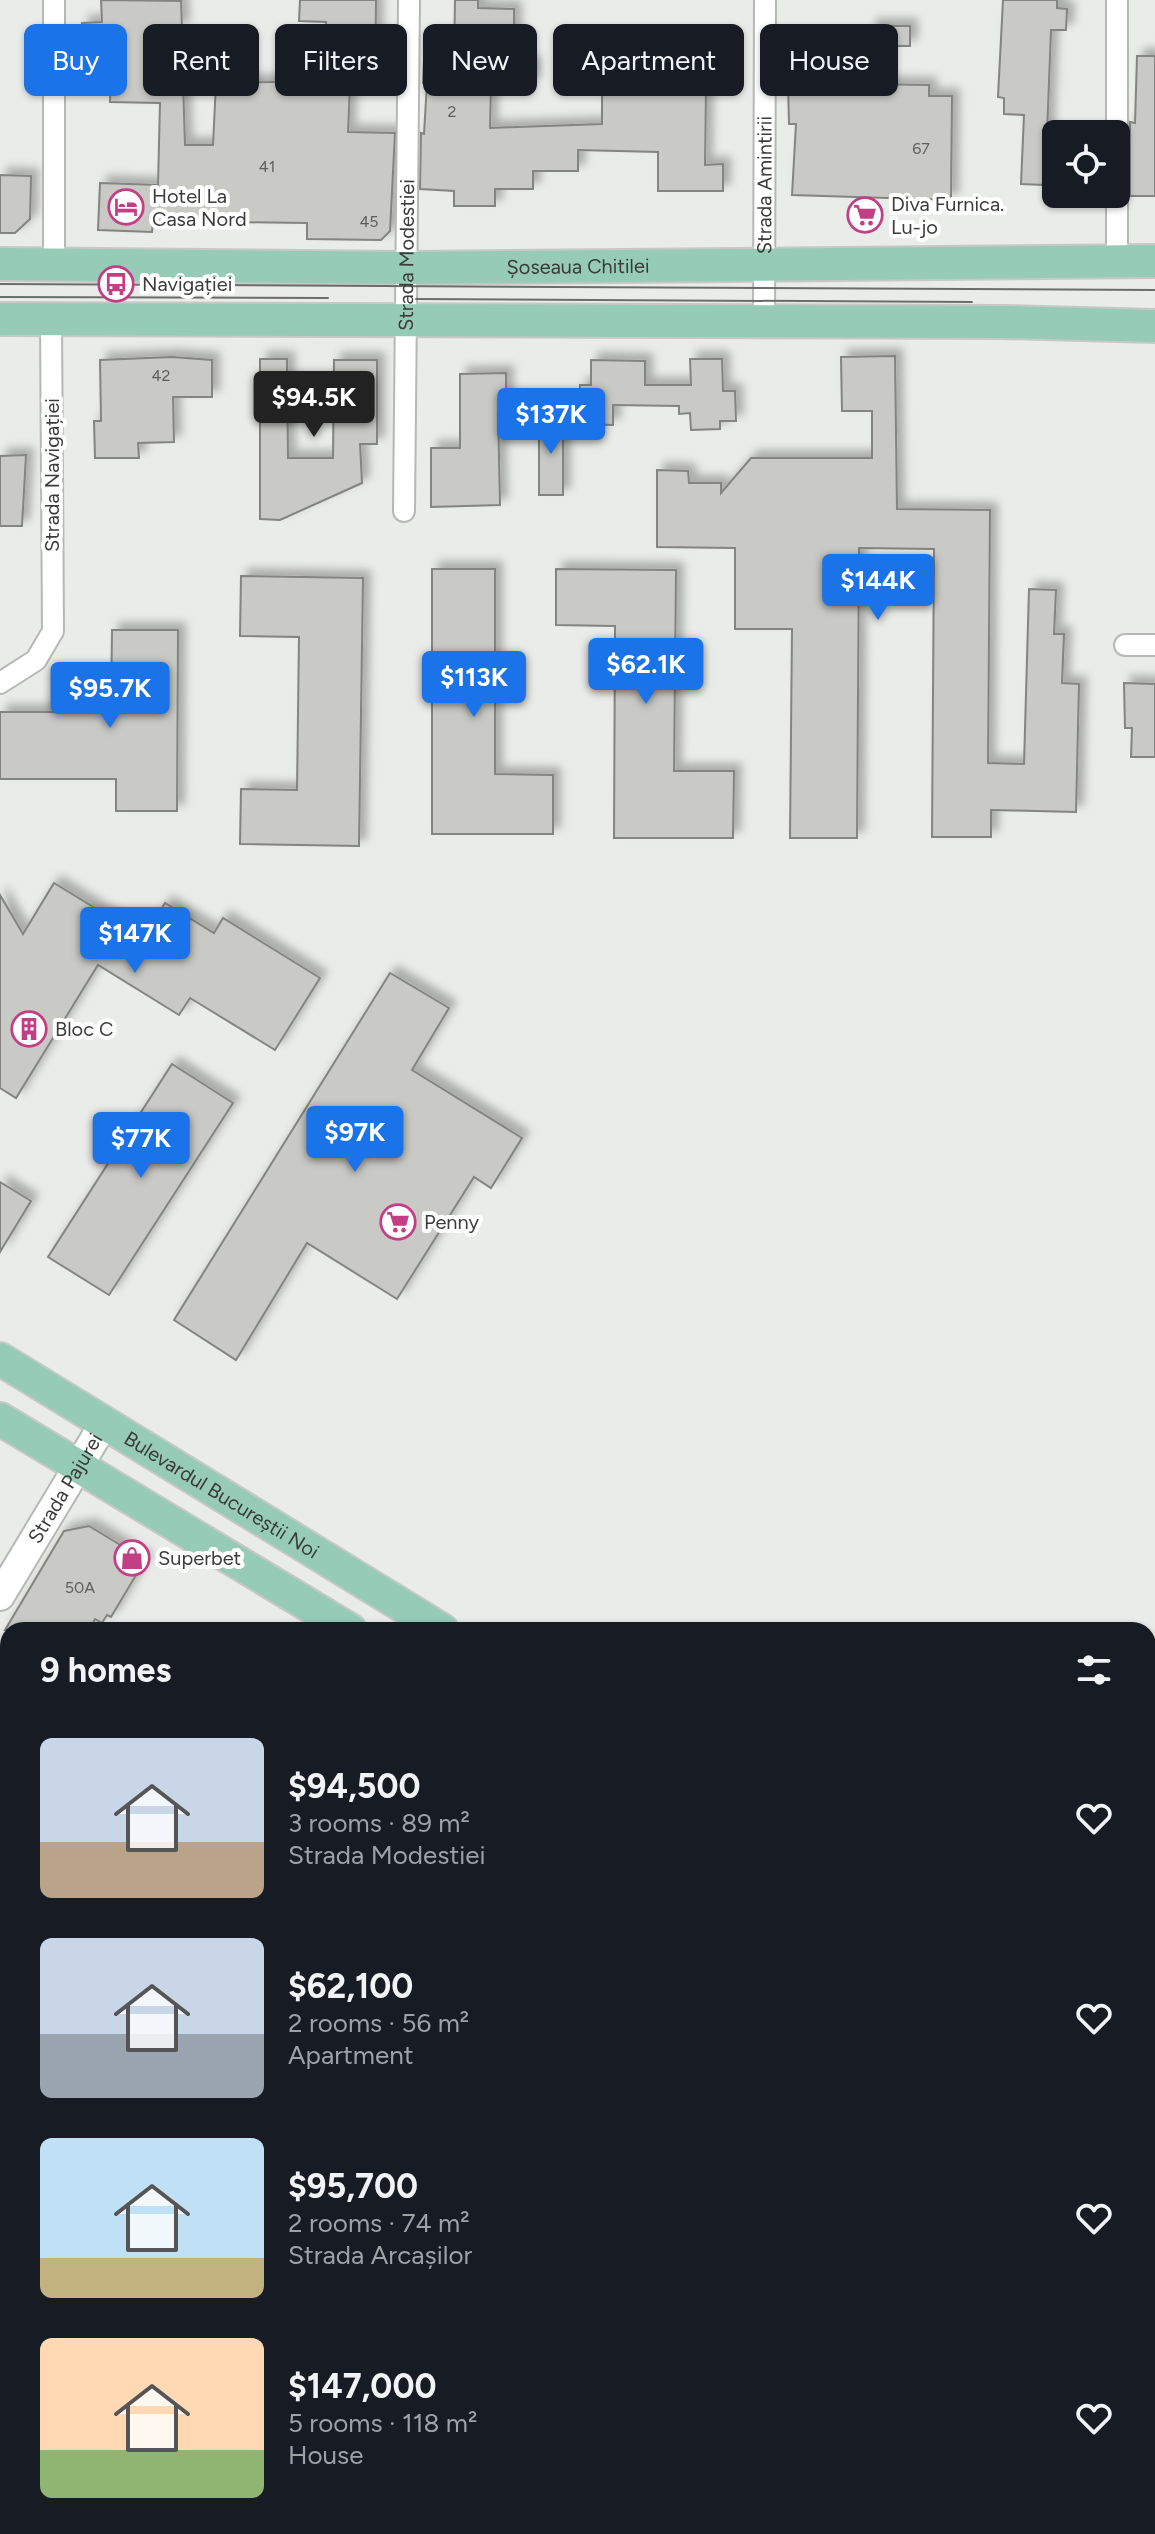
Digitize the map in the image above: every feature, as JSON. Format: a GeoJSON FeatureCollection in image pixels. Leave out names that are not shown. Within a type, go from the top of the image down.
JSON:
{"type":"FeatureCollection","features":[{"type":"Feature","properties":{"kind":"main road","name":"Șoseaua Chitilei"},"geometry":{"type":"LineString","coordinates":[[0,264],[407,268],[1155,261]]}},
{"type":"Feature","properties":{"kind":"main road"},"geometry":{"type":"LineString","coordinates":[[0,319],[764,321],[1155,326]]}},
{"type":"Feature","properties":{"kind":"main road","name":"Bulevardul Bucureștii Noi"},"geometry":{"type":"LineString","coordinates":[[0,1359],[429,1622]]}},
{"type":"Feature","properties":{"kind":"main road"},"geometry":{"type":"LineString","coordinates":[[0,1419],[337,1622]]}},
{"type":"Feature","properties":{"kind":"street"},"geometry":{"type":"LineString","coordinates":[[54,0],[54,265]]}},
{"type":"Feature","properties":{"kind":"street","name":"Strada Modestiei"},"geometry":{"type":"LineString","coordinates":[[404,511],[409,0]]}},
{"type":"Feature","properties":{"kind":"street","name":"Strada Amintirii"},"geometry":{"type":"LineString","coordinates":[[764,321],[765,0]]}},
{"type":"Feature","properties":{"kind":"street"},"geometry":{"type":"LineString","coordinates":[[1117,0],[1117,263]]}},
{"type":"Feature","properties":{"kind":"street","name":"Strada Navigației"},"geometry":{"type":"LineString","coordinates":[[0,683],[36,660],[53,631],[51,320]]}},
{"type":"Feature","properties":{"kind":"street"},"geometry":{"type":"LineString","coordinates":[[1125,645],[1155,645]]}},
{"type":"Feature","properties":{"kind":"street","name":"Strada Pajurei"},"geometry":{"type":"LineString","coordinates":[[0,1596],[105,1422]]}},
{"type":"Feature","properties":{"kind":"building"},"geometry":{"type":"Polygon","coordinates":[[[101,0],[181,1],[182,24],[143,24],[143,96],[183,96],[185,145],[213,145],[215,96],[259,96],[259,82],[275,82],[275,96],[350,96],[348,132],[395,133],[390,231],[381,240],[307,239],[307,223],[153,221],[152,232],[98,230],[100,183],[158,185],[160,103],[110,102],[110,96],[127,96],[127,24],[82,24],[102,22],[101,0]]]}},
{"type":"Feature","properties":{"kind":"building"},"geometry":{"type":"Polygon","coordinates":[[[300,0],[376,0],[376,24],[299,21],[300,0]]]}},
{"type":"Feature","properties":{"kind":"building"},"geometry":{"type":"Polygon","coordinates":[[[455,0],[478,0],[478,8],[514,9],[514,24],[455,24],[455,0]]]}},
{"type":"Feature","properties":{"kind":"building"},"geometry":{"type":"Polygon","coordinates":[[[1003,0],[1057,0],[1057,8],[1067,9],[1066,30],[1051,30],[1048,120],[1042,120],[1042,185],[1021,184],[1024,115],[1004,114],[1004,98],[998,97],[1003,0]]]}},
{"type":"Feature","properties":{"kind":"building"},"geometry":{"type":"Polygon","coordinates":[[[898,26],[910,26],[910,46],[898,46],[898,26]]]}},
{"type":"Feature","properties":{"kind":"building"},"geometry":{"type":"Polygon","coordinates":[[[1137,56],[1155,56],[1155,196],[1130,196],[1130,122],[1135,123],[1137,56]]]}},
{"type":"Feature","properties":{"kind":"building"},"geometry":{"type":"Polygon","coordinates":[[[898,85],[929,85],[929,96],[952,96],[951,200],[792,195],[796,124],[789,124],[788,96],[898,96],[898,85]]]}},
{"type":"Feature","properties":{"kind":"building"},"geometry":{"type":"Polygon","coordinates":[[[426,96],[491,96],[490,128],[602,124],[602,96],[706,96],[705,165],[723,164],[723,191],[658,191],[658,152],[578,150],[578,171],[533,171],[533,189],[495,189],[495,206],[454,206],[454,191],[420,189],[421,133],[424,134],[426,96]]]}},
{"type":"Feature","properties":{"kind":"building"},"geometry":{"type":"Polygon","coordinates":[[[0,175],[31,176],[30,219],[15,233],[0,233],[0,175]]]}},
{"type":"Feature","properties":{"kind":"building"},"geometry":{"type":"Polygon","coordinates":[[[895,356],[897,509],[990,510],[988,763],[1024,764],[1029,589],[1056,590],[1054,634],[1064,634],[1062,683],[1079,684],[1076,812],[991,810],[991,837],[932,837],[934,549],[859,548],[857,838],[790,838],[792,629],[735,629],[735,548],[657,547],[657,470],[688,471],[689,483],[721,483],[721,493],[751,458],[872,458],[872,411],[842,411],[841,357],[895,356]]]}},
{"type":"Feature","properties":{"kind":"building"},"geometry":{"type":"Polygon","coordinates":[[[172,357],[212,360],[212,397],[173,397],[174,442],[138,443],[139,458],[95,458],[94,421],[101,421],[100,360],[172,357]]]}},
{"type":"Feature","properties":{"kind":"building"},"geometry":{"type":"Polygon","coordinates":[[[260,359],[287,359],[288,458],[333,458],[334,360],[377,360],[377,444],[360,444],[362,483],[280,520],[260,519],[260,359]]]}},
{"type":"Feature","properties":{"kind":"building"},"geometry":{"type":"Polygon","coordinates":[[[690,359],[722,359],[723,391],[735,391],[736,421],[720,421],[720,429],[691,430],[690,413],[679,414],[679,406],[613,405],[613,425],[579,424],[580,385],[591,385],[591,360],[645,361],[645,385],[691,385],[690,359]]]}},
{"type":"Feature","properties":{"kind":"building"},"geometry":{"type":"Polygon","coordinates":[[[506,373],[506,412],[498,412],[500,505],[431,507],[431,448],[460,448],[460,374],[506,373]]]}},
{"type":"Feature","properties":{"kind":"building"},"geometry":{"type":"Polygon","coordinates":[[[539,417],[563,417],[563,495],[539,495],[539,417]]]}},
{"type":"Feature","properties":{"kind":"building"},"geometry":{"type":"Polygon","coordinates":[[[26,455],[22,526],[0,526],[0,456],[26,455]]]}},
{"type":"Feature","properties":{"kind":"building"},"geometry":{"type":"Polygon","coordinates":[[[432,569],[495,569],[495,774],[553,775],[553,834],[432,834],[432,569]]]}},
{"type":"Feature","properties":{"kind":"building"},"geometry":{"type":"Polygon","coordinates":[[[556,569],[676,570],[674,771],[734,771],[733,838],[614,838],[615,626],[556,625],[556,569]]]}},
{"type":"Feature","properties":{"kind":"building"},"geometry":{"type":"Polygon","coordinates":[[[241,576],[363,578],[359,846],[240,844],[241,789],[297,790],[299,637],[240,636],[241,576]]]}},
{"type":"Feature","properties":{"kind":"building"},"geometry":{"type":"Polygon","coordinates":[[[112,630],[178,630],[177,811],[116,811],[116,779],[0,779],[0,712],[111,712],[112,630]]]}},
{"type":"Feature","properties":{"kind":"building"},"geometry":{"type":"Polygon","coordinates":[[[1124,683],[1155,684],[1155,757],[1131,757],[1132,728],[1125,728],[1124,683]]]}},
{"type":"Feature","properties":{"kind":"building"},"geometry":{"type":"Polygon","coordinates":[[[54,883],[144,938],[165,903],[214,933],[223,918],[320,978],[275,1050],[190,998],[179,1015],[98,965],[16,1098],[0,1088],[0,895],[23,934],[54,883]]]}},
{"type":"Feature","properties":{"kind":"building"},"geometry":{"type":"Polygon","coordinates":[[[390,973],[449,1008],[412,1070],[522,1138],[491,1188],[474,1177],[397,1299],[307,1243],[236,1360],[174,1320],[390,973]]]}},
{"type":"Feature","properties":{"kind":"building"},"geometry":{"type":"Polygon","coordinates":[[[172,1064],[233,1103],[109,1295],[48,1257],[172,1064]]]}},
{"type":"Feature","properties":{"kind":"building"},"geometry":{"type":"Polygon","coordinates":[[[0,1182],[31,1201],[0,1252],[0,1182]]]}},
{"type":"Feature","properties":{"kind":"building"},"geometry":{"type":"Polygon","coordinates":[[[89,1526],[145,1560],[111,1617],[107,1615],[103,1622],[95,1619],[93,1622],[10,1622],[64,1531],[89,1526]]]}},
{"type":"Feature","properties":{"kind":"tram line"},"geometry":{"type":"LineString","coordinates":[[0,284],[1155,290]]}},
{"type":"Feature","properties":{"kind":"tram line"},"geometry":{"type":"LineString","coordinates":[[0,297],[328,298]]}},
{"type":"Feature","properties":{"kind":"tram line"},"geometry":{"type":"LineString","coordinates":[[416,299],[972,302]]}},
{"type":"Feature","properties":{"kind":"place","name":"Hotel La Casa Nord"},"geometry":{"type":"Point","coordinates":[126,207]}},
{"type":"Feature","properties":{"kind":"place","name":"Diva Furnica. Lu-jo"},"geometry":{"type":"Point","coordinates":[865,215]}},
{"type":"Feature","properties":{"kind":"place","name":"Navigației"},"geometry":{"type":"Point","coordinates":[116,284]}},
{"type":"Feature","properties":{"kind":"place","name":"Bloc C"},"geometry":{"type":"Point","coordinates":[29,1029]}},
{"type":"Feature","properties":{"kind":"place","name":"Penny"},"geometry":{"type":"Point","coordinates":[398,1222]}},
{"type":"Feature","properties":{"kind":"place","name":"Superbet"},"geometry":{"type":"Point","coordinates":[132,1558]}}]}
